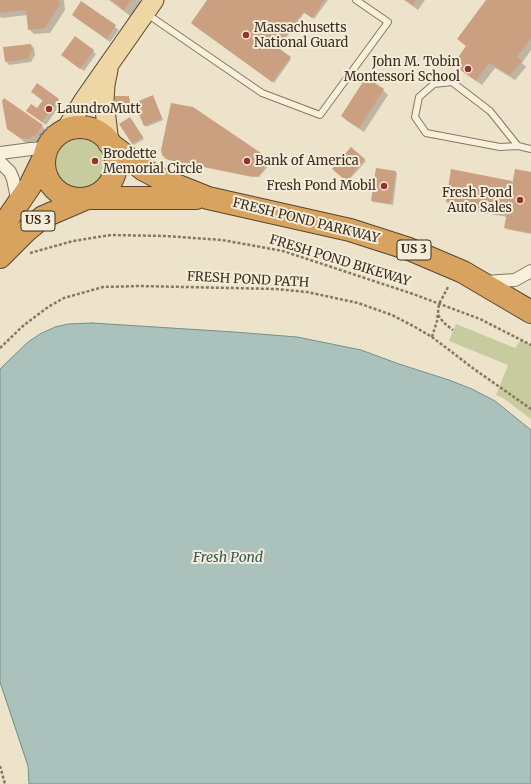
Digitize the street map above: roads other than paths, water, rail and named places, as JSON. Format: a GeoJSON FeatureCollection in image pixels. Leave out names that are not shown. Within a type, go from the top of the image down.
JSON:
{"type":"FeatureCollection","features":[{"type":"Feature","properties":{"kind":"highway","name":"US 3"},"geometry":{"type":"LineString","coordinates":[[0,230],[18,206],[33,181],[47,149],[56,137],[65,131],[77,128],[89,129],[100,134],[109,143]]}},
{"type":"Feature","properties":{"kind":"highway","name":"FRESH POND PARKWAY"},"geometry":{"type":"LineString","coordinates":[[109,143],[150,174],[208,198],[316,222],[381,239],[438,260],[478,280],[531,312]]}},
{"type":"Feature","properties":{"kind":"highway"},"geometry":{"type":"LineString","coordinates":[[47,149],[44,160],[45,169],[47,178],[52,186],[67,197],[76,199],[87,198],[104,190],[113,176],[115,159],[109,143]]}},
{"type":"Feature","properties":{"kind":"highway","name":"US 3"},"geometry":{"type":"LineString","coordinates":[[0,257],[26,231],[43,217],[87,198]]}},
{"type":"Feature","properties":{"kind":"highway","name":"FRESH POND PARKWAY"},"geometry":{"type":"LineString","coordinates":[[87,198],[208,198]]}},
{"type":"Feature","properties":{"kind":"main road"},"geometry":{"type":"LineString","coordinates":[[65,131],[149,6]]}},
{"type":"Feature","properties":{"kind":"main road"},"geometry":{"type":"LineString","coordinates":[[109,143],[104,109],[104,94],[111,61]]}},
{"type":"Feature","properties":{"kind":"street"},"geometry":{"type":"LineString","coordinates":[[0,153],[31,149],[47,149]]}},
{"type":"Feature","properties":{"kind":"street"},"geometry":{"type":"LineString","coordinates":[[0,162],[10,172],[13,179],[18,206]]}},
{"type":"Feature","properties":{"kind":"street"},"geometry":{"type":"LineString","coordinates":[[478,280],[492,282],[515,280],[531,271]]}},
{"type":"Feature","properties":{"kind":"lane"},"geometry":{"type":"LineString","coordinates":[[149,6],[262,93],[320,115],[388,22],[356,0]]}},
{"type":"Feature","properties":{"kind":"lane"},"geometry":{"type":"LineString","coordinates":[[518,146],[490,111],[452,82],[434,84],[419,97],[415,117],[426,134],[500,147],[518,146],[531,149]]}},
{"type":"Feature","properties":{"kind":"water","name":"Fresh Pond"},"geometry":{"type":"Polygon","coordinates":[[[92,323],[297,337],[361,350],[472,389],[495,401],[531,430],[531,784],[29,784],[28,766],[0,682],[0,369],[28,342],[40,334],[55,327],[68,324],[92,323]]]}},
{"type":"Feature","properties":{"kind":"place","name":"Massachusetts National Guard"},"geometry":{"type":"Point","coordinates":[246,35]}},
{"type":"Feature","properties":{"kind":"place","name":"John M. Tobin Montessori School"},"geometry":{"type":"Point","coordinates":[468,69]}},
{"type":"Feature","properties":{"kind":"place","name":"LaundroMutt"},"geometry":{"type":"Point","coordinates":[49,109]}},
{"type":"Feature","properties":{"kind":"place","name":"Brodette Memorial Circle"},"geometry":{"type":"Point","coordinates":[95,161]}},
{"type":"Feature","properties":{"kind":"place","name":"Bank of America"},"geometry":{"type":"Point","coordinates":[247,161]}},
{"type":"Feature","properties":{"kind":"place","name":"Fresh Pond Mobil"},"geometry":{"type":"Point","coordinates":[384,186]}},
{"type":"Feature","properties":{"kind":"place","name":"Fresh Pond Auto Sales"},"geometry":{"type":"Point","coordinates":[520,200]}}]}
